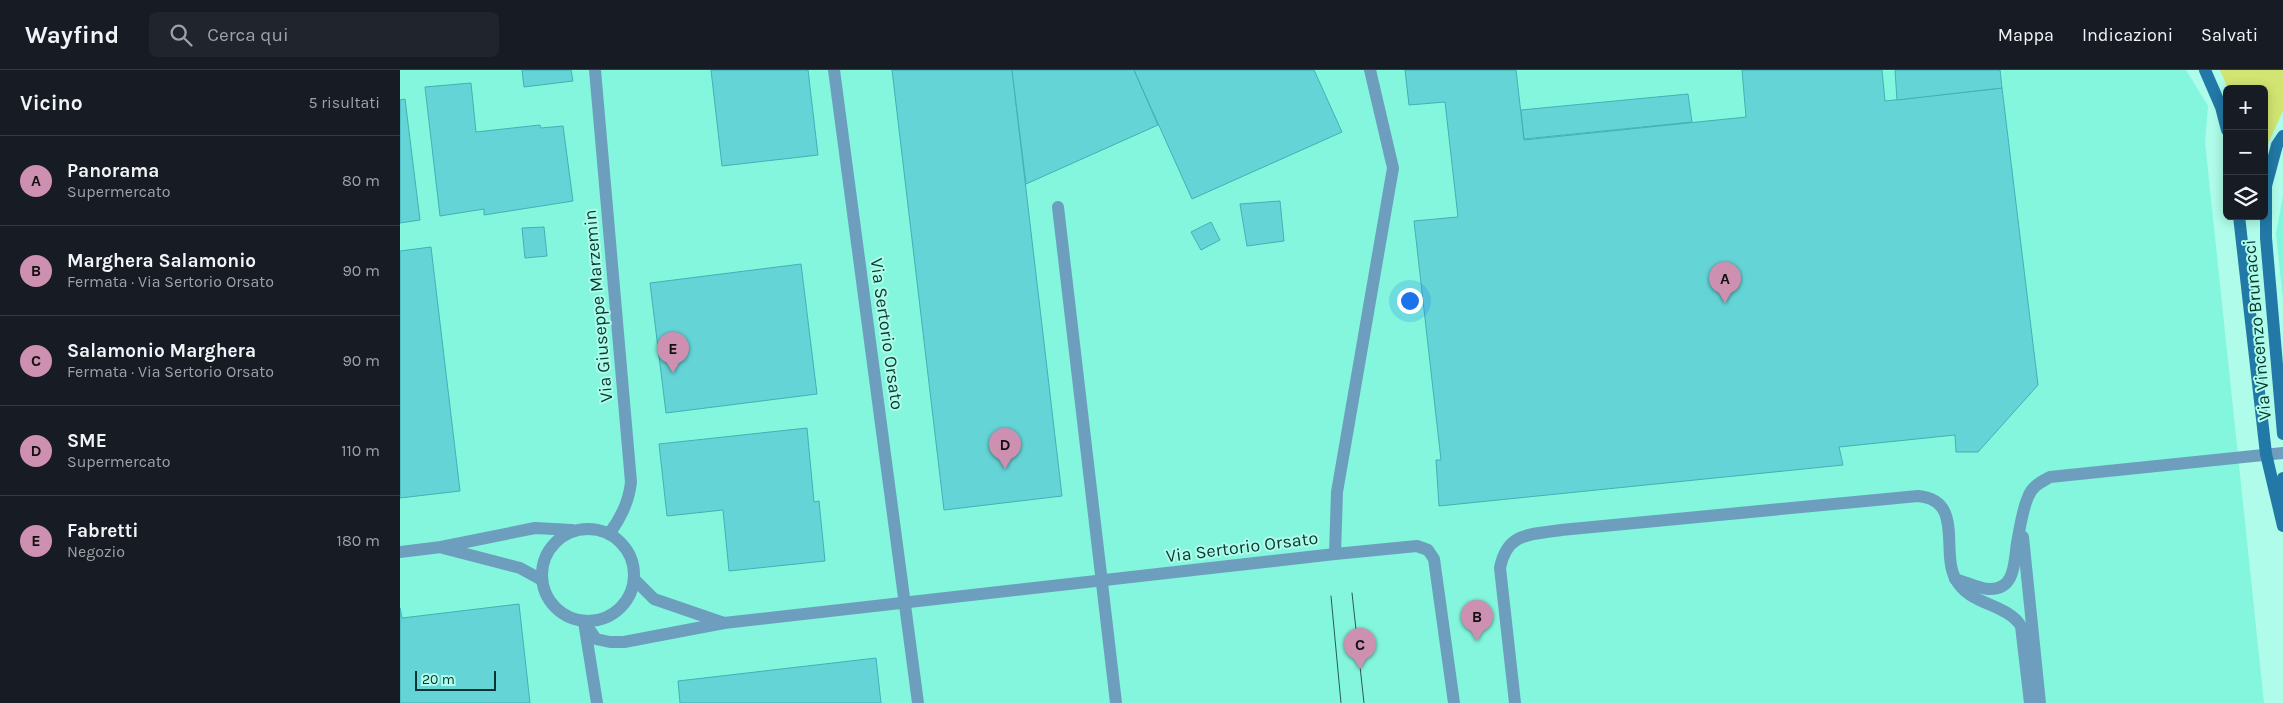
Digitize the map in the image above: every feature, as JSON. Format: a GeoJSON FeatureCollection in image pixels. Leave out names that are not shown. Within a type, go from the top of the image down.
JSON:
{"type":"FeatureCollection","features":[{"type":"Feature","properties":{"kind":"street","name":"Via Giuseppe Marzemin"},"geometry":{"type":"LineString","coordinates":[[595,70],[631,482],[630,493],[621,518],[609,534]]}},
{"type":"Feature","properties":{"kind":"street","name":"Via Sertorio Orsato"},"geometry":{"type":"LineString","coordinates":[[834,70],[918,703]]}},
{"type":"Feature","properties":{"kind":"street"},"geometry":{"type":"LineString","coordinates":[[1335,554],[1337,492],[1393,168],[1370,70]]}},
{"type":"Feature","properties":{"kind":"street"},"geometry":{"type":"LineString","coordinates":[[2206,70],[2223,115]]}},
{"type":"Feature","properties":{"kind":"street","name":"Via Vincenzo Brunacci"},"geometry":{"type":"LineString","coordinates":[[2283,136],[2277,144],[2266,186],[2266,238],[2283,434]]}},
{"type":"Feature","properties":{"kind":"street"},"geometry":{"type":"LineString","coordinates":[[1058,207],[1116,703]]}},
{"type":"Feature","properties":{"kind":"street","name":"Via Vincenzo Brunacci"},"geometry":{"type":"LineString","coordinates":[[2239,220],[2266,454],[2281,509],[2283,525]]}},
{"type":"Feature","properties":{"kind":"street"},"geometry":{"type":"LineString","coordinates":[[1955,578],[1988,589],[1997,588],[2007,583],[2014,572],[2028,496],[2036,484],[2050,477],[2194,464],[2283,453]]}},
{"type":"Feature","properties":{"kind":"street","name":"Via Vincenzo Brunacci"},"geometry":{"type":"LineString","coordinates":[[2281,509],[2283,478]]}},
{"type":"Feature","properties":{"kind":"street"},"geometry":{"type":"LineString","coordinates":[[1515,703],[1500,568],[1502,556],[1508,546],[1517,539],[1561,530],[1918,496],[1933,498],[1945,512],[1955,578],[1967,595],[2016,618],[2024,637],[2030,703]]}},
{"type":"Feature","properties":{"kind":"street"},"geometry":{"type":"LineString","coordinates":[[2022,522],[2040,703]]}},
{"type":"Feature","properties":{"kind":"street"},"geometry":{"type":"LineString","coordinates":[[400,552],[441,547],[535,528],[575,531],[591,529],[609,534],[623,545],[628,553],[634,570],[634,579],[628,597],[618,610],[601,620],[584,622],[559,612],[547,597],[542,580],[543,562],[547,553],[557,540],[575,531]]}},
{"type":"Feature","properties":{"kind":"street","name":"Via Sertorio Orsato"},"geometry":{"type":"LineString","coordinates":[[584,622],[596,639],[624,642],[724,623],[1417,546],[1424,547],[1431,554],[1438,583],[1454,703]]}},
{"type":"Feature","properties":{"kind":"street"},"geometry":{"type":"LineString","coordinates":[[441,547],[520,568],[542,580]]}},
{"type":"Feature","properties":{"kind":"street","name":"Via Sertorio Orsato"},"geometry":{"type":"LineString","coordinates":[[634,579],[654,599],[724,623]]}},
{"type":"Feature","properties":{"kind":"street"},"geometry":{"type":"LineString","coordinates":[[584,622],[597,703]]}},
{"type":"Feature","properties":{"kind":"shaded area"},"geometry":{"type":"Polygon","coordinates":[[[400,70],[2186,70],[2208,106],[2205,142],[2264,703],[400,703],[400,70]]]}},
{"type":"Feature","properties":{"kind":"shaded area"},"geometry":{"type":"Polygon","coordinates":[[[2220,70],[2283,70],[2283,111],[2268,143],[2268,85],[2226,85],[2220,70]]]}},
{"type":"Feature","properties":{"kind":"shaded area"},"geometry":{"type":"Polygon","coordinates":[[[2283,196],[2283,300],[2276,233],[2283,196]]]}},
{"type":"Feature","properties":{"kind":"building"},"geometry":{"type":"Polygon","coordinates":[[[522,70],[571,70],[573,81],[524,87],[522,70]]]}},
{"type":"Feature","properties":{"kind":"building"},"geometry":{"type":"Polygon","coordinates":[[[711,70],[808,70],[818,155],[722,166],[711,70]]]}},
{"type":"Feature","properties":{"kind":"building"},"geometry":{"type":"Polygon","coordinates":[[[892,70],[1012,70],[1062,496],[944,510],[892,70]]]}},
{"type":"Feature","properties":{"kind":"building"},"geometry":{"type":"Polygon","coordinates":[[[1012,70],[1134,70],[1158,125],[1026,184],[1012,70]]]}},
{"type":"Feature","properties":{"kind":"building"},"geometry":{"type":"Polygon","coordinates":[[[1134,70],[1314,70],[1342,132],[1192,199],[1134,70]]]}},
{"type":"Feature","properties":{"kind":"building"},"geometry":{"type":"Polygon","coordinates":[[[1405,70],[1516,70],[1524,140],[1746,117],[1742,70],[1882,70],[1885,101],[2002,88],[2038,385],[1978,452],[1956,452],[1955,435],[1839,447],[1843,465],[1439,506],[1436,460],[1441,460],[1414,221],[1458,217],[1445,102],[1409,105],[1405,70]]]}},
{"type":"Feature","properties":{"kind":"building"},"geometry":{"type":"Polygon","coordinates":[[[1895,70],[2000,70],[2002,88],[1897,100],[1895,70]]]}},
{"type":"Feature","properties":{"kind":"building"},"geometry":{"type":"Polygon","coordinates":[[[471,83],[476,132],[540,125],[541,128],[563,126],[573,201],[484,215],[484,209],[440,216],[425,87],[471,83]]]}},
{"type":"Feature","properties":{"kind":"building"},"geometry":{"type":"Polygon","coordinates":[[[1688,94],[1692,122],[1524,139],[1521,110],[1688,94]]]}},
{"type":"Feature","properties":{"kind":"building"},"geometry":{"type":"Polygon","coordinates":[[[405,99],[420,220],[400,223],[400,100],[405,99]]]}},
{"type":"Feature","properties":{"kind":"building"},"geometry":{"type":"Polygon","coordinates":[[[1280,201],[1284,241],[1247,246],[1240,204],[1280,201]]]}},
{"type":"Feature","properties":{"kind":"building"},"geometry":{"type":"Polygon","coordinates":[[[1211,222],[1220,240],[1201,250],[1191,232],[1211,222]]]}},
{"type":"Feature","properties":{"kind":"building"},"geometry":{"type":"Polygon","coordinates":[[[544,227],[547,256],[525,258],[522,228],[544,227]]]}},
{"type":"Feature","properties":{"kind":"building"},"geometry":{"type":"Polygon","coordinates":[[[431,247],[460,491],[400,498],[400,251],[431,247]]]}},
{"type":"Feature","properties":{"kind":"building"},"geometry":{"type":"Polygon","coordinates":[[[801,264],[817,394],[666,413],[650,283],[801,264]]]}},
{"type":"Feature","properties":{"kind":"building"},"geometry":{"type":"Polygon","coordinates":[[[807,428],[814,502],[819,501],[825,561],[729,571],[723,510],[667,516],[659,444],[807,428]]]}},
{"type":"Feature","properties":{"kind":"building"},"geometry":{"type":"Polygon","coordinates":[[[519,604],[530,703],[400,703],[400,608],[402,618],[519,604]]]}},
{"type":"Feature","properties":{"kind":"building"},"geometry":{"type":"Polygon","coordinates":[[[876,658],[881,703],[680,703],[678,681],[876,658]]]}},
{"type":"Feature","properties":{"kind":"tram line"},"geometry":{"type":"LineString","coordinates":[[1352,593],[1364,703]]}},
{"type":"Feature","properties":{"kind":"tram line"},"geometry":{"type":"LineString","coordinates":[[1331,596],[1341,703]]}},
{"type":"Feature","properties":{"kind":"place","name":"Panorama"},"geometry":{"type":"Point","coordinates":[1725,303]}},
{"type":"Feature","properties":{"kind":"place","name":"Fabretti"},"geometry":{"type":"Point","coordinates":[673,373]}},
{"type":"Feature","properties":{"kind":"place","name":"SME"},"geometry":{"type":"Point","coordinates":[1005,469]}},
{"type":"Feature","properties":{"kind":"place","name":"Marghera Salamonio"},"geometry":{"type":"Point","coordinates":[1477,641]}},
{"type":"Feature","properties":{"kind":"place","name":"Salamonio Marghera"},"geometry":{"type":"Point","coordinates":[1360,669]}}]}
